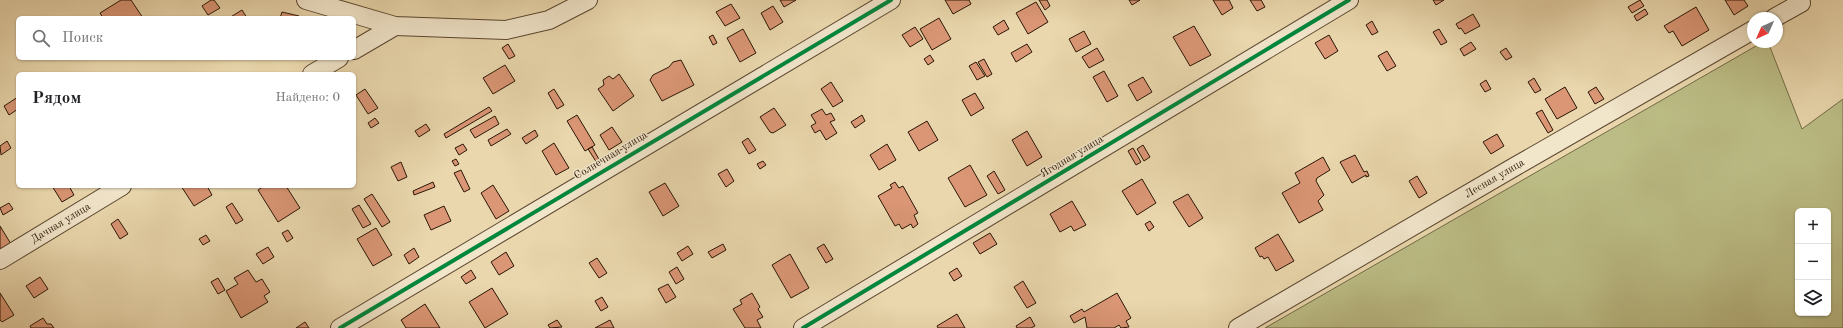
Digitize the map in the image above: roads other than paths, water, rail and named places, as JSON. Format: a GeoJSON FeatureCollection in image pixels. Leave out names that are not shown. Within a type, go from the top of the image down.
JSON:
{"type":"FeatureCollection","features":[{"type":"Feature","properties":{"kind":"street"},"geometry":{"type":"LineString","coordinates":[[306,0],[395,26],[506,30],[548,20],[588,0]]}},
{"type":"Feature","properties":{"kind":"street","name":"Солнечная улица"},"geometry":{"type":"LineString","coordinates":[[340,328],[891,0]]}},
{"type":"Feature","properties":{"kind":"street","name":"Ягодная улица"},"geometry":{"type":"LineString","coordinates":[[803,328],[1349,0]]}},
{"type":"Feature","properties":{"kind":"street"},"geometry":{"type":"LineString","coordinates":[[1783,12],[1801,1]]}},
{"type":"Feature","properties":{"kind":"street"},"geometry":{"type":"LineString","coordinates":[[356,49],[395,26]]}},
{"type":"Feature","properties":{"kind":"street","name":"Лесная улица"},"geometry":{"type":"LineString","coordinates":[[1238,328],[1747,33]]}},
{"type":"Feature","properties":{"kind":"street"},"geometry":{"type":"LineString","coordinates":[[315,72],[336,60]]}},
{"type":"Feature","properties":{"kind":"street","name":"Дачная улица"},"geometry":{"type":"LineString","coordinates":[[0,260],[119,188]]}}]}
